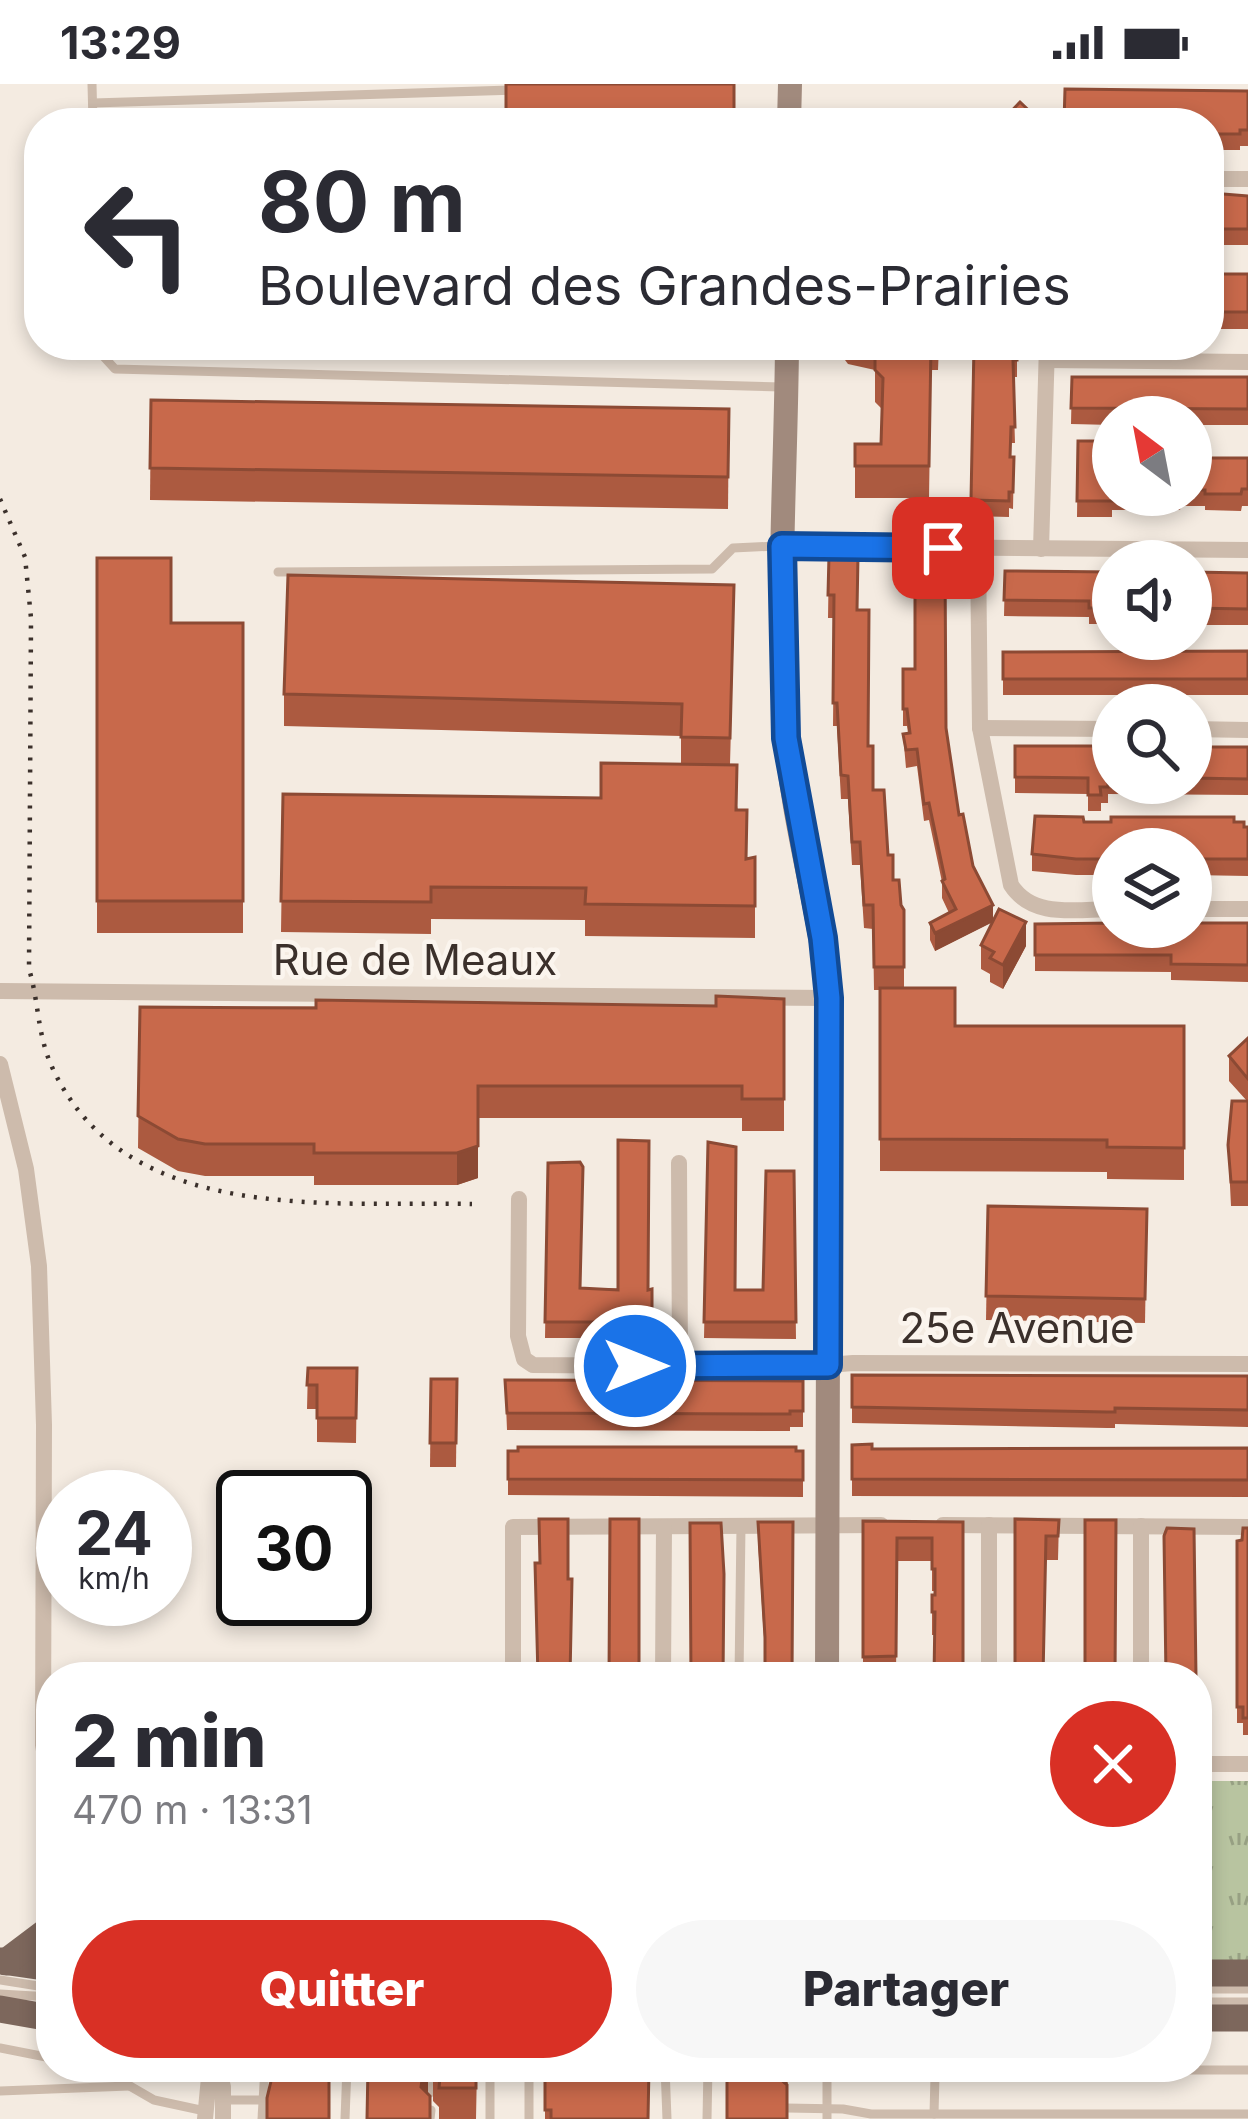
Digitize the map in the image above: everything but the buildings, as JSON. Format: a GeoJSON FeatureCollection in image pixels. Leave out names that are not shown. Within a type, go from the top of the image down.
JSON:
{"type":"FeatureCollection","features":[{"type":"Feature","properties":{"kind":"main road"},"geometry":{"type":"LineString","coordinates":[[787,360],[782,546],[786,738],[823,938],[829,998],[827,1662]]}},
{"type":"Feature","properties":{"kind":"main road"},"geometry":{"type":"LineString","coordinates":[[2,1968],[36,1940]]}},
{"type":"Feature","properties":{"kind":"main road"},"geometry":{"type":"LineString","coordinates":[[2,1968],[36,1968]]}},
{"type":"Feature","properties":{"kind":"main road"},"geometry":{"type":"LineString","coordinates":[[1212,1973],[1248,1973]]}},
{"type":"Feature","properties":{"kind":"main road"},"geometry":{"type":"LineString","coordinates":[[0,2009],[36,2015]]}},
{"type":"Feature","properties":{"kind":"main road"},"geometry":{"type":"LineString","coordinates":[[1212,2018],[1248,2018]]}},
{"type":"Feature","properties":{"kind":"street"},"geometry":{"type":"LineString","coordinates":[[1041,550],[1047,360]]}},
{"type":"Feature","properties":{"kind":"street"},"geometry":{"type":"LineString","coordinates":[[1203,360],[1248,362]]}},
{"type":"Feature","properties":{"kind":"street"},"geometry":{"type":"LineString","coordinates":[[782,546],[1248,550]]}},
{"type":"Feature","properties":{"kind":"street"},"geometry":{"type":"LineString","coordinates":[[978,549],[980,728],[1005,869],[1019,898],[1040,909],[1092,909]]}},
{"type":"Feature","properties":{"kind":"street"},"geometry":{"type":"LineString","coordinates":[[980,728],[1092,729]]}},
{"type":"Feature","properties":{"kind":"street"},"geometry":{"type":"LineString","coordinates":[[1212,729],[1248,730]]}},
{"type":"Feature","properties":{"kind":"street"},"geometry":{"type":"LineString","coordinates":[[1212,909],[1248,909]]}},
{"type":"Feature","properties":{"kind":"street","name":"Rue de Meaux"},"geometry":{"type":"LineString","coordinates":[[0,992],[829,998]]}},
{"type":"Feature","properties":{"kind":"street"},"geometry":{"type":"LineString","coordinates":[[0,1064],[26,1169],[39,1266],[43,1662]]}},
{"type":"Feature","properties":{"kind":"street"},"geometry":{"type":"LineString","coordinates":[[679,1163],[680,1366]]}},
{"type":"Feature","properties":{"kind":"street","name":"25e Avenue"},"geometry":{"type":"LineString","coordinates":[[519,1199],[518,1336],[524,1359],[533,1365],[1248,1364]]}},
{"type":"Feature","properties":{"kind":"street"},"geometry":{"type":"LineString","coordinates":[[513,1662],[513,1527],[893,1525]]}},
{"type":"Feature","properties":{"kind":"street"},"geometry":{"type":"LineString","coordinates":[[917,1525],[1248,1527]]}},
{"type":"Feature","properties":{"kind":"street"},"geometry":{"type":"LineString","coordinates":[[989,1525],[989,1662]]}},
{"type":"Feature","properties":{"kind":"street"},"geometry":{"type":"LineString","coordinates":[[1141,1526],[1141,1662]]}},
{"type":"Feature","properties":{"kind":"street"},"geometry":{"type":"LineString","coordinates":[[663,1662],[664,1527]]}},
{"type":"Feature","properties":{"kind":"street"},"geometry":{"type":"LineString","coordinates":[[1212,1764],[1248,1764]]}},
{"type":"Feature","properties":{"kind":"street"},"geometry":{"type":"LineString","coordinates":[[205,2115],[211,2082]]}},
{"type":"Feature","properties":{"kind":"lane"},"geometry":{"type":"LineString","coordinates":[[92,84],[93,108]]}},
{"type":"Feature","properties":{"kind":"lane"},"geometry":{"type":"LineString","coordinates":[[93,103],[530,89]]}},
{"type":"Feature","properties":{"kind":"lane"},"geometry":{"type":"LineString","coordinates":[[107,360],[115,369],[787,387]]}},
{"type":"Feature","properties":{"kind":"lane"},"geometry":{"type":"LineString","coordinates":[[278,572],[712,569],[733,548],[782,546]]}},
{"type":"Feature","properties":{"kind":"lane"},"geometry":{"type":"LineString","coordinates":[[739,1662],[740,1526]]}},
{"type":"Feature","properties":{"kind":"lane"},"geometry":{"type":"LineString","coordinates":[[2,1968],[36,1985]]}},
{"type":"Feature","properties":{"kind":"lane"},"geometry":{"type":"LineString","coordinates":[[1212,1989],[1248,1989]]}},
{"type":"Feature","properties":{"kind":"lane"},"geometry":{"type":"LineString","coordinates":[[0,1994],[36,1993]]}},
{"type":"Feature","properties":{"kind":"lane"},"geometry":{"type":"LineString","coordinates":[[1212,2002],[1248,2002]]}},
{"type":"Feature","properties":{"kind":"lane"},"geometry":{"type":"LineString","coordinates":[[0,2048],[36,2055]]}},
{"type":"Feature","properties":{"kind":"lane"},"geometry":{"type":"LineString","coordinates":[[1212,2071],[1248,2071]]}},
{"type":"Feature","properties":{"kind":"lane"},"geometry":{"type":"LineString","coordinates":[[122,2082],[205,2115]]}},
{"type":"Feature","properties":{"kind":"lane"},"geometry":{"type":"LineString","coordinates":[[262,2119],[264,2082]]}},
{"type":"Feature","properties":{"kind":"lane"},"geometry":{"type":"LineString","coordinates":[[345,2119],[346,2082]]}},
{"type":"Feature","properties":{"kind":"lane"},"geometry":{"type":"LineString","coordinates":[[430,2082],[430,2093]]}},
{"type":"Feature","properties":{"kind":"lane"},"geometry":{"type":"LineString","coordinates":[[490,2082],[490,2119]]}},
{"type":"Feature","properties":{"kind":"lane"},"geometry":{"type":"LineString","coordinates":[[529,2082],[529,2119]]}},
{"type":"Feature","properties":{"kind":"lane"},"geometry":{"type":"LineString","coordinates":[[666,2082],[668,2119]]}},
{"type":"Feature","properties":{"kind":"lane"},"geometry":{"type":"LineString","coordinates":[[707,2119],[708,2082]]}},
{"type":"Feature","properties":{"kind":"lane"},"geometry":{"type":"LineString","coordinates":[[827,2082],[827,2114]]}},
{"type":"Feature","properties":{"kind":"lane"},"geometry":{"type":"LineString","coordinates":[[934,2114],[935,2082]]}},
{"type":"Feature","properties":{"kind":"lane"},"geometry":{"type":"LineString","coordinates":[[0,2091],[129,2086]]}},
{"type":"Feature","properties":{"kind":"lane"},"geometry":{"type":"LineString","coordinates":[[223,2110],[262,2099]]}},
{"type":"Feature","properties":{"kind":"lane"},"geometry":{"type":"LineString","coordinates":[[787,2108],[864,2116],[1248,2114]]}},
{"type":"Feature","properties":{"kind":"green space"},"geometry":{"type":"Polygon","coordinates":[[[1212,1781],[1248,1781],[1248,1960],[1212,1960],[1212,1781]]]}},
{"type":"Feature","properties":{"kind":"railway"},"geometry":{"type":"LineString","coordinates":[[0,499],[25,557],[31,618],[29,969],[47,1055],[85,1118],[128,1155],[179,1179],[235,1194],[355,1204],[472,1204]]}},
{"type":"Feature","properties":{"kind":"route"},"geometry":{"type":"LineString","coordinates":[[635,1366],[828,1365],[829,998],[823,938],[786,738],[782,546],[943,548]]}}]}
